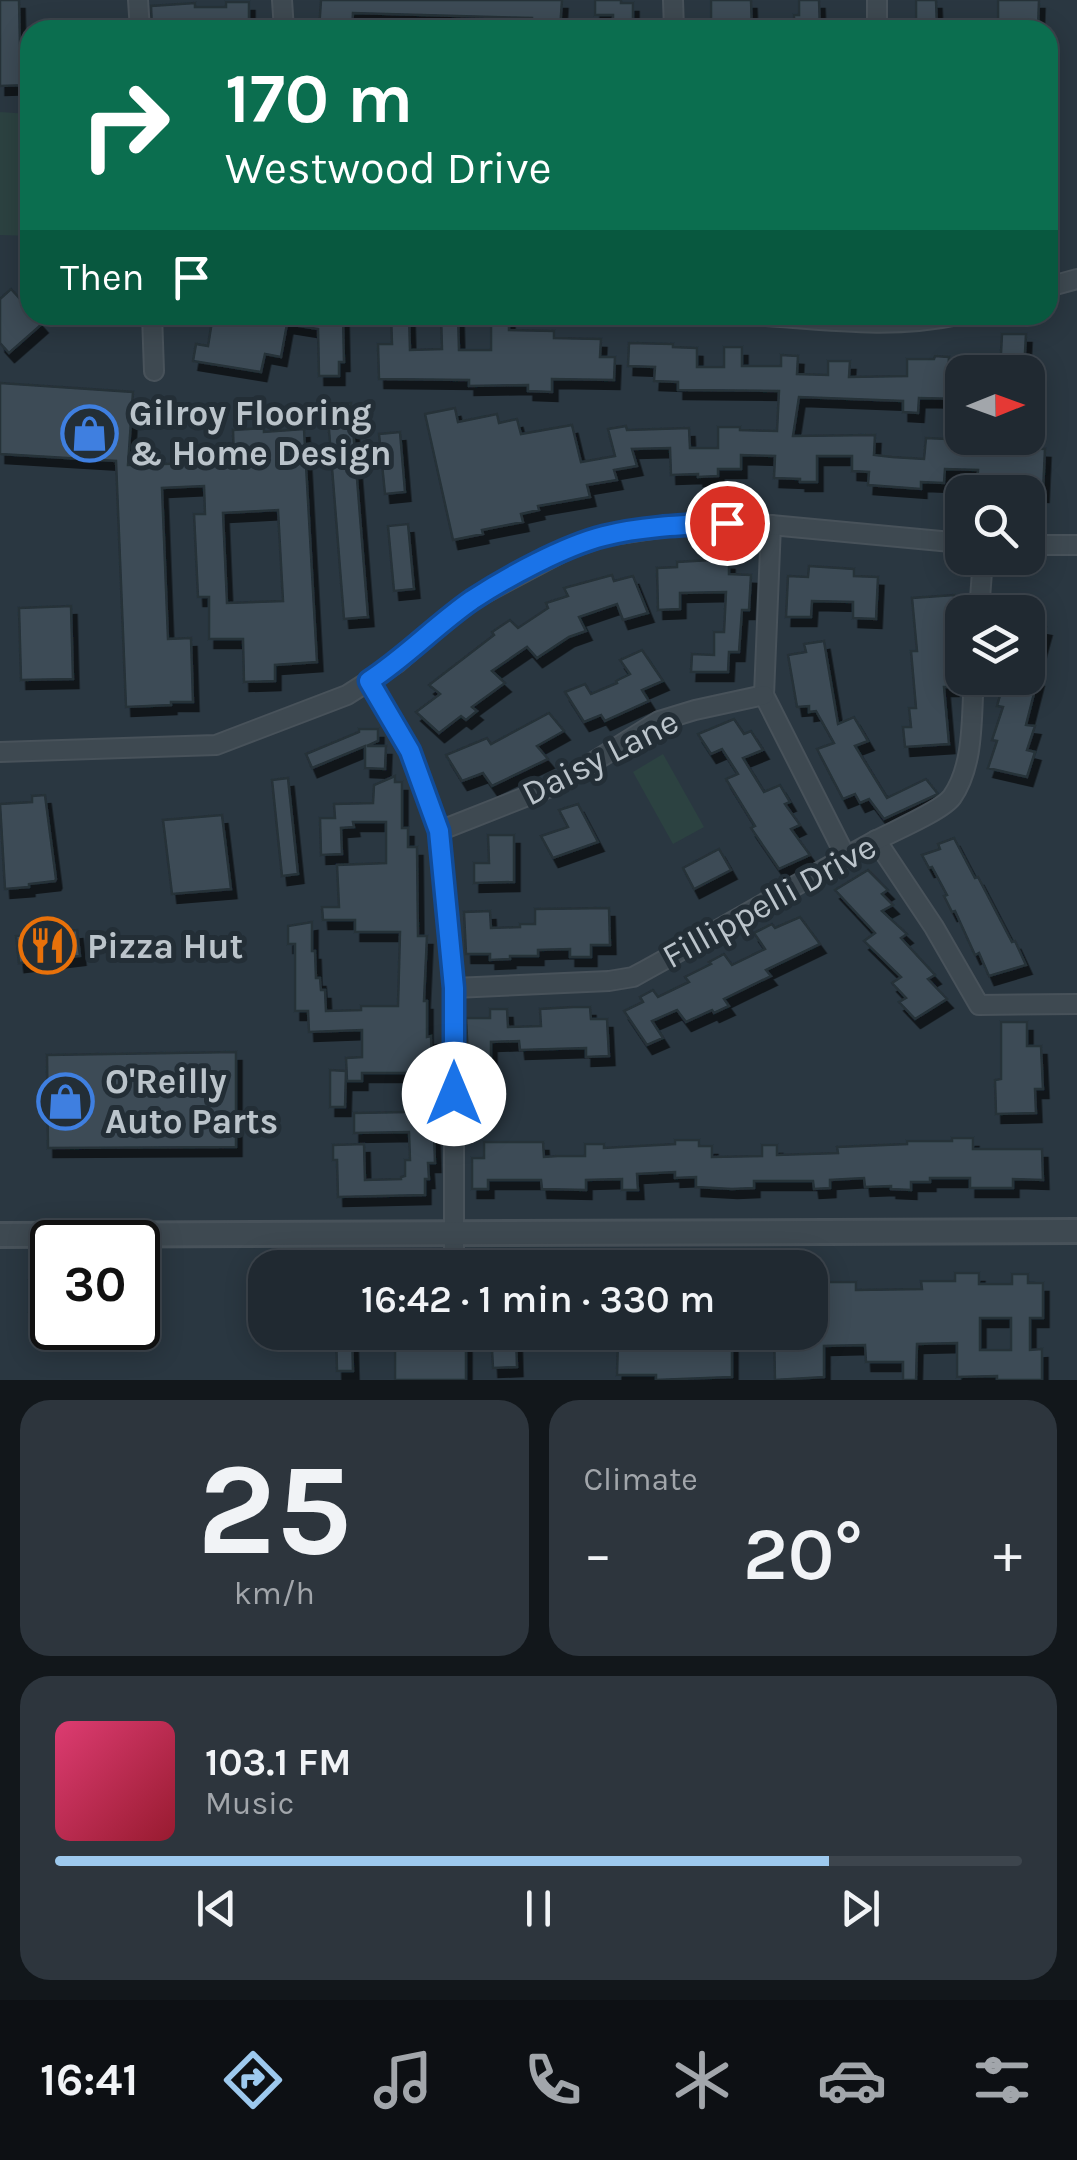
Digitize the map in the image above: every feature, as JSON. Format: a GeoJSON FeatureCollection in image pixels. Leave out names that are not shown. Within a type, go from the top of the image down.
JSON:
{"type":"FeatureCollection","features":[{"type":"Feature","properties":{"kind":"street"},"geometry":{"type":"LineString","coordinates":[[152,325],[154,370]]}},
{"type":"Feature","properties":{"kind":"street"},"geometry":{"type":"LineString","coordinates":[[0,752],[216,745],[347,695],[397,663],[474,599],[580,543],[605,536],[679,525],[771,525],[945,541]]}},
{"type":"Feature","properties":{"kind":"street"},"geometry":{"type":"LineString","coordinates":[[771,525],[764,695],[846,857]]}},
{"type":"Feature","properties":{"kind":"street"},"geometry":{"type":"LineString","coordinates":[[1045,544],[1077,545]]}},
{"type":"Feature","properties":{"kind":"street"},"geometry":{"type":"LineString","coordinates":[[369,681],[410,751],[439,831],[454,988],[454,1250]]}},
{"type":"Feature","properties":{"kind":"street","name":"Daisy Lane"},"geometry":{"type":"LineString","coordinates":[[439,831],[558,784],[660,721],[764,695]]}},
{"type":"Feature","properties":{"kind":"street","name":"Fillippelli Drive"},"geometry":{"type":"LineString","coordinates":[[454,988],[633,977],[949,802],[960,785],[970,740],[973,695]]}},
{"type":"Feature","properties":{"kind":"street"},"geometry":{"type":"LineString","coordinates":[[876,840],[934,927],[979,1005],[1077,1004]]}},
{"type":"Feature","properties":{"kind":"street"},"geometry":{"type":"LineString","coordinates":[[0,1235],[1077,1231]]}},
{"type":"Feature","properties":{"kind":"green space"},"geometry":{"type":"Polygon","coordinates":[[[0,112],[20,113],[20,236],[0,235],[0,112]]]}},
{"type":"Feature","properties":{"kind":"green space"},"geometry":{"type":"Polygon","coordinates":[[[663,754],[704,827],[673,844],[633,772],[663,754]]]}},
{"type":"Feature","properties":{"kind":"building"},"geometry":{"type":"Polygon","coordinates":[[[0,0],[19,0],[20,85],[0,86],[0,0]]]}},
{"type":"Feature","properties":{"kind":"building"},"geometry":{"type":"Polygon","coordinates":[[[321,0],[562,0],[561,20],[353,13],[353,20],[320,20],[321,0]]]}},
{"type":"Feature","properties":{"kind":"building"},"geometry":{"type":"Polygon","coordinates":[[[595,0],[633,3],[633,20],[595,15],[595,0]]]}},
{"type":"Feature","properties":{"kind":"building"},"geometry":{"type":"Polygon","coordinates":[[[711,0],[751,0],[752,20],[711,20],[711,0]]]}},
{"type":"Feature","properties":{"kind":"building"},"geometry":{"type":"Polygon","coordinates":[[[799,0],[819,0],[820,20],[794,20],[794,15],[799,15],[799,0]]]}},
{"type":"Feature","properties":{"kind":"building"},"geometry":{"type":"Polygon","coordinates":[[[916,0],[936,0],[937,20],[916,20],[916,0]]]}},
{"type":"Feature","properties":{"kind":"building"},"geometry":{"type":"Polygon","coordinates":[[[998,0],[1039,0],[1038,20],[998,20],[998,0]]]}},
{"type":"Feature","properties":{"kind":"building"},"geometry":{"type":"Polygon","coordinates":[[[226,2],[249,2],[249,20],[152,20],[151,6],[195,3],[195,7],[226,7],[226,2]]]}},
{"type":"Feature","properties":{"kind":"building"},"geometry":{"type":"Polygon","coordinates":[[[11,289],[20,299],[20,325],[41,325],[9,353],[0,343],[0,299],[11,289]]]}},
{"type":"Feature","properties":{"kind":"building"},"geometry":{"type":"Polygon","coordinates":[[[211,325],[287,325],[281,357],[265,354],[261,372],[193,361],[196,344],[208,346],[211,325]]]}},
{"type":"Feature","properties":{"kind":"building"},"geometry":{"type":"Polygon","coordinates":[[[293,325],[343,325],[344,362],[339,362],[339,376],[319,376],[318,329],[293,325]]]}},
{"type":"Feature","properties":{"kind":"building"},"geometry":{"type":"Polygon","coordinates":[[[391,325],[409,325],[410,350],[442,349],[441,325],[458,325],[459,350],[491,350],[491,325],[509,325],[509,330],[554,331],[554,338],[601,339],[600,357],[615,357],[614,380],[552,379],[552,392],[528,391],[528,385],[469,386],[469,380],[379,379],[378,344],[392,344],[391,325]]]}},
{"type":"Feature","properties":{"kind":"building"},"geometry":{"type":"Polygon","coordinates":[[[1002,334],[1026,334],[1025,355],[1001,355],[1002,334]]]}},
{"type":"Feature","properties":{"kind":"building"},"geometry":{"type":"Polygon","coordinates":[[[629,343],[697,348],[697,367],[724,367],[724,347],[742,347],[742,366],[781,366],[781,355],[798,356],[797,374],[828,375],[828,361],[850,361],[849,377],[907,376],[907,359],[945,357],[945,399],[919,398],[918,413],[903,412],[903,401],[799,397],[793,436],[875,435],[874,455],[924,459],[926,438],[945,439],[945,455],[1045,455],[1044,475],[978,475],[978,470],[945,469],[944,483],[921,482],[921,489],[868,485],[869,472],[852,471],[852,456],[817,456],[817,482],[800,482],[774,478],[775,456],[741,455],[741,469],[718,469],[718,476],[698,477],[671,475],[670,448],[632,449],[637,466],[614,470],[617,480],[587,485],[590,497],[538,506],[539,510],[521,514],[523,522],[453,540],[425,414],[455,408],[458,422],[497,414],[499,423],[517,419],[521,434],[572,425],[581,462],[615,456],[608,429],[626,426],[627,430],[689,428],[690,448],[718,448],[718,427],[777,431],[779,391],[678,390],[678,382],[654,381],[655,367],[628,366],[629,343]]]}},
{"type":"Feature","properties":{"kind":"building"},"geometry":{"type":"Polygon","coordinates":[[[0,383],[133,392],[128,465],[234,462],[233,430],[304,429],[317,662],[275,665],[275,681],[244,682],[243,639],[209,639],[209,597],[198,597],[194,514],[205,514],[204,486],[162,488],[168,639],[191,638],[193,702],[126,707],[116,461],[0,454],[0,383]],[[278,510],[223,513],[227,603],[283,601],[278,510]]]}},
{"type":"Feature","properties":{"kind":"building"},"geometry":{"type":"Polygon","coordinates":[[[351,403],[368,617],[344,619],[327,405],[351,403]]]}},
{"type":"Feature","properties":{"kind":"building"},"geometry":{"type":"Polygon","coordinates":[[[400,432],[405,492],[385,494],[379,434],[400,432]]]}},
{"type":"Feature","properties":{"kind":"building"},"geometry":{"type":"Polygon","coordinates":[[[408,524],[414,589],[394,591],[388,526],[408,524]]]}},
{"type":"Feature","properties":{"kind":"building"},"geometry":{"type":"Polygon","coordinates":[[[729,561],[729,574],[751,575],[749,610],[742,610],[739,652],[729,652],[728,672],[691,672],[692,654],[714,655],[714,632],[724,632],[726,592],[680,593],[680,609],[658,610],[657,568],[677,567],[677,562],[729,561]]]}},
{"type":"Feature","properties":{"kind":"building"},"geometry":{"type":"Polygon","coordinates":[[[809,566],[854,569],[854,576],[878,577],[876,619],[853,618],[853,602],[812,601],[811,617],[786,617],[788,576],[808,577],[809,566]]]}},
{"type":"Feature","properties":{"kind":"building"},"geometry":{"type":"Polygon","coordinates":[[[612,575],[614,581],[633,576],[648,613],[623,620],[617,604],[579,617],[586,631],[537,658],[527,647],[492,671],[505,683],[472,707],[477,711],[466,720],[461,716],[439,733],[416,712],[440,694],[429,685],[494,635],[492,632],[510,620],[518,628],[548,608],[546,603],[568,596],[564,588],[612,575]]]}},
{"type":"Feature","properties":{"kind":"building"},"geometry":{"type":"Polygon","coordinates":[[[945,596],[944,687],[949,744],[905,747],[903,727],[911,727],[909,708],[916,708],[911,651],[917,651],[912,598],[945,596]]]}},
{"type":"Feature","properties":{"kind":"building"},"geometry":{"type":"Polygon","coordinates":[[[71,606],[73,679],[21,680],[19,608],[71,606]]]}},
{"type":"Feature","properties":{"kind":"building"},"geometry":{"type":"Polygon","coordinates":[[[824,641],[838,724],[854,717],[868,741],[855,746],[887,798],[926,779],[938,794],[884,819],[869,799],[860,803],[855,794],[843,799],[817,749],[834,743],[816,711],[809,712],[809,706],[797,707],[788,655],[806,652],[804,644],[824,641]]]}},
{"type":"Feature","properties":{"kind":"building"},"geometry":{"type":"Polygon","coordinates":[[[642,650],[663,681],[642,690],[649,701],[605,721],[601,715],[584,722],[565,692],[585,684],[591,694],[617,683],[630,674],[620,660],[642,650]]]}},
{"type":"Feature","properties":{"kind":"building"},"geometry":{"type":"Polygon","coordinates":[[[1000,695],[1034,695],[1026,725],[1035,726],[1027,750],[1035,752],[1027,777],[988,768],[1003,707],[997,706],[1000,695]]]}},
{"type":"Feature","properties":{"kind":"building"},"geometry":{"type":"Polygon","coordinates":[[[549,713],[564,731],[537,746],[548,759],[492,786],[483,773],[462,781],[446,755],[487,738],[491,744],[549,713]]]}},
{"type":"Feature","properties":{"kind":"building"},"geometry":{"type":"Polygon","coordinates":[[[734,719],[744,734],[751,731],[763,750],[743,758],[764,792],[780,785],[790,802],[785,804],[800,825],[791,829],[810,855],[779,869],[751,828],[755,826],[726,779],[738,774],[722,749],[711,754],[698,734],[734,719]]]}},
{"type":"Feature","properties":{"kind":"building"},"geometry":{"type":"Polygon","coordinates":[[[359,729],[378,729],[378,741],[367,746],[386,746],[385,769],[365,768],[365,746],[312,768],[306,754],[359,729]]]}},
{"type":"Feature","properties":{"kind":"building"},"geometry":{"type":"Polygon","coordinates":[[[395,776],[395,782],[402,782],[402,828],[408,828],[408,847],[417,847],[418,936],[427,936],[424,1001],[427,1037],[431,1036],[435,1163],[428,1163],[425,1195],[338,1197],[333,1145],[364,1144],[365,1180],[405,1176],[405,1160],[410,1160],[409,1132],[354,1133],[354,1113],[408,1112],[407,1073],[362,1073],[362,1081],[347,1081],[346,1058],[362,1057],[362,1030],[309,1032],[308,1011],[295,1011],[295,944],[288,944],[288,926],[312,922],[316,978],[320,978],[321,990],[325,990],[326,1011],[398,1006],[400,932],[355,932],[355,920],[323,920],[322,907],[339,907],[337,865],[386,863],[386,822],[353,822],[354,827],[341,828],[342,854],[321,855],[320,818],[335,818],[334,804],[373,803],[374,785],[395,776]]]}},
{"type":"Feature","properties":{"kind":"building"},"geometry":{"type":"Polygon","coordinates":[[[288,778],[298,874],[282,876],[272,780],[288,778]]]}},
{"type":"Feature","properties":{"kind":"building"},"geometry":{"type":"Polygon","coordinates":[[[45,795],[56,879],[5,889],[0,804],[32,802],[32,796],[45,795]]]}},
{"type":"Feature","properties":{"kind":"building"},"geometry":{"type":"Polygon","coordinates":[[[578,804],[598,842],[553,858],[541,836],[568,827],[559,810],[578,804]]]}},
{"type":"Feature","properties":{"kind":"building"},"geometry":{"type":"Polygon","coordinates":[[[222,815],[231,889],[172,894],[163,820],[222,815]]]}},
{"type":"Feature","properties":{"kind":"building"},"geometry":{"type":"Polygon","coordinates":[[[488,835],[514,835],[514,882],[474,883],[474,863],[489,863],[488,835]]]}},
{"type":"Feature","properties":{"kind":"building"},"geometry":{"type":"Polygon","coordinates":[[[954,838],[1026,965],[989,976],[979,953],[975,955],[944,896],[947,895],[922,855],[940,849],[938,844],[954,838]]]}},
{"type":"Feature","properties":{"kind":"building"},"geometry":{"type":"Polygon","coordinates":[[[719,849],[731,870],[694,889],[683,868],[719,849]]]}},
{"type":"Feature","properties":{"kind":"building"},"geometry":{"type":"Polygon","coordinates":[[[868,870],[888,890],[882,894],[893,905],[882,911],[907,934],[901,938],[935,975],[928,979],[947,999],[915,1019],[899,1002],[906,998],[892,983],[901,977],[864,941],[875,933],[835,890],[868,870]]]}},
{"type":"Feature","properties":{"kind":"building"},"geometry":{"type":"Polygon","coordinates":[[[609,908],[610,945],[591,945],[591,957],[570,957],[570,949],[538,950],[538,956],[490,960],[490,954],[466,954],[464,912],[490,911],[491,928],[535,924],[535,909],[609,908]]]}},
{"type":"Feature","properties":{"kind":"building"},"geometry":{"type":"Polygon","coordinates":[[[800,917],[820,944],[766,970],[771,976],[724,999],[729,1006],[686,1022],[677,1010],[652,1021],[663,1038],[647,1045],[624,1011],[643,1002],[640,997],[653,990],[658,997],[689,982],[685,977],[724,954],[732,965],[765,949],[754,933],[800,917]]]}},
{"type":"Feature","properties":{"kind":"building","name":"Pizza Hut"},"geometry":{"type":"Polygon","coordinates":[[[77,930],[80,956],[19,963],[16,936],[77,930]]]}},
{"type":"Feature","properties":{"kind":"building"},"geometry":{"type":"Polygon","coordinates":[[[590,1007],[591,1019],[607,1019],[609,1056],[586,1057],[586,1048],[520,1050],[519,1041],[491,1042],[491,1057],[468,1058],[466,1018],[490,1018],[490,1009],[507,1009],[508,1027],[541,1026],[540,1009],[590,1007]]]}},
{"type":"Feature","properties":{"kind":"building"},"geometry":{"type":"Polygon","coordinates":[[[1001,1022],[1027,1022],[1027,1046],[1041,1046],[1043,1089],[1035,1089],[1036,1113],[996,1114],[995,1080],[1001,1079],[1001,1022]]]}},
{"type":"Feature","properties":{"kind":"building"},"geometry":{"type":"Polygon","coordinates":[[[236,1052],[236,1147],[48,1148],[47,1055],[236,1052]]]}},
{"type":"Feature","properties":{"kind":"building"},"geometry":{"type":"Polygon","coordinates":[[[330,1070],[346,1071],[345,1107],[330,1107],[330,1070]]]}},
{"type":"Feature","properties":{"kind":"building"},"geometry":{"type":"Polygon","coordinates":[[[973,1138],[973,1149],[1042,1149],[1043,1180],[1013,1179],[1013,1188],[970,1188],[970,1178],[930,1178],[930,1182],[911,1182],[911,1190],[865,1187],[864,1178],[830,1180],[830,1188],[814,1189],[813,1181],[754,1181],[754,1188],[732,1189],[696,1187],[696,1177],[675,1178],[675,1172],[637,1174],[638,1190],[622,1190],[622,1179],[586,1180],[586,1190],[542,1189],[541,1180],[488,1180],[488,1189],[472,1189],[472,1158],[484,1158],[484,1142],[543,1142],[544,1157],[585,1156],[585,1144],[604,1144],[604,1148],[699,1140],[699,1146],[712,1146],[712,1157],[762,1156],[762,1145],[777,1145],[777,1155],[838,1153],[837,1147],[973,1138]]]}},
{"type":"Feature","properties":{"kind":"building"},"geometry":{"type":"Polygon","coordinates":[[[955,1273],[979,1273],[979,1284],[1012,1284],[1012,1274],[1028,1274],[1028,1283],[1043,1283],[1043,1318],[1030,1318],[1030,1350],[1042,1349],[1042,1380],[957,1377],[957,1343],[917,1344],[916,1380],[903,1380],[903,1362],[866,1362],[865,1345],[828,1346],[828,1282],[856,1282],[856,1290],[922,1289],[921,1281],[955,1281],[955,1273]],[[980,1318],[980,1350],[1011,1350],[1011,1318],[980,1318]]]}},
{"type":"Feature","properties":{"kind":"building"},"geometry":{"type":"Polygon","coordinates":[[[336,1350],[352,1350],[353,1371],[337,1371],[336,1350]]]}},
{"type":"Feature","properties":{"kind":"building"},"geometry":{"type":"Polygon","coordinates":[[[395,1350],[466,1350],[466,1380],[395,1380],[395,1350]]]}},
{"type":"Feature","properties":{"kind":"building"},"geometry":{"type":"Polygon","coordinates":[[[492,1350],[517,1350],[517,1367],[493,1368],[492,1350]]]}},
{"type":"Feature","properties":{"kind":"building"},"geometry":{"type":"Polygon","coordinates":[[[618,1350],[732,1350],[732,1377],[656,1380],[656,1375],[617,1375],[618,1350]]]}},
{"type":"Feature","properties":{"kind":"building"},"geometry":{"type":"Polygon","coordinates":[[[774,1350],[824,1350],[824,1377],[775,1380],[774,1350]]]}},
{"type":"Feature","properties":{"kind":"place","name":"Gilroy Flooring & Home Design"},"geometry":{"type":"Point","coordinates":[90,433]}},
{"type":"Feature","properties":{"kind":"place","name":"Pizza Hut"},"geometry":{"type":"Point","coordinates":[48,946]}},
{"type":"Feature","properties":{"kind":"place","name":"O'Reilly Auto Parts"},"geometry":{"type":"Point","coordinates":[66,1101]}},
{"type":"Feature","properties":{"kind":"route"},"geometry":{"type":"LineString","coordinates":[[454,1094],[454,988],[439,831],[410,751],[369,681],[397,663],[474,599],[580,543],[654,528],[727,523]]}}]}
